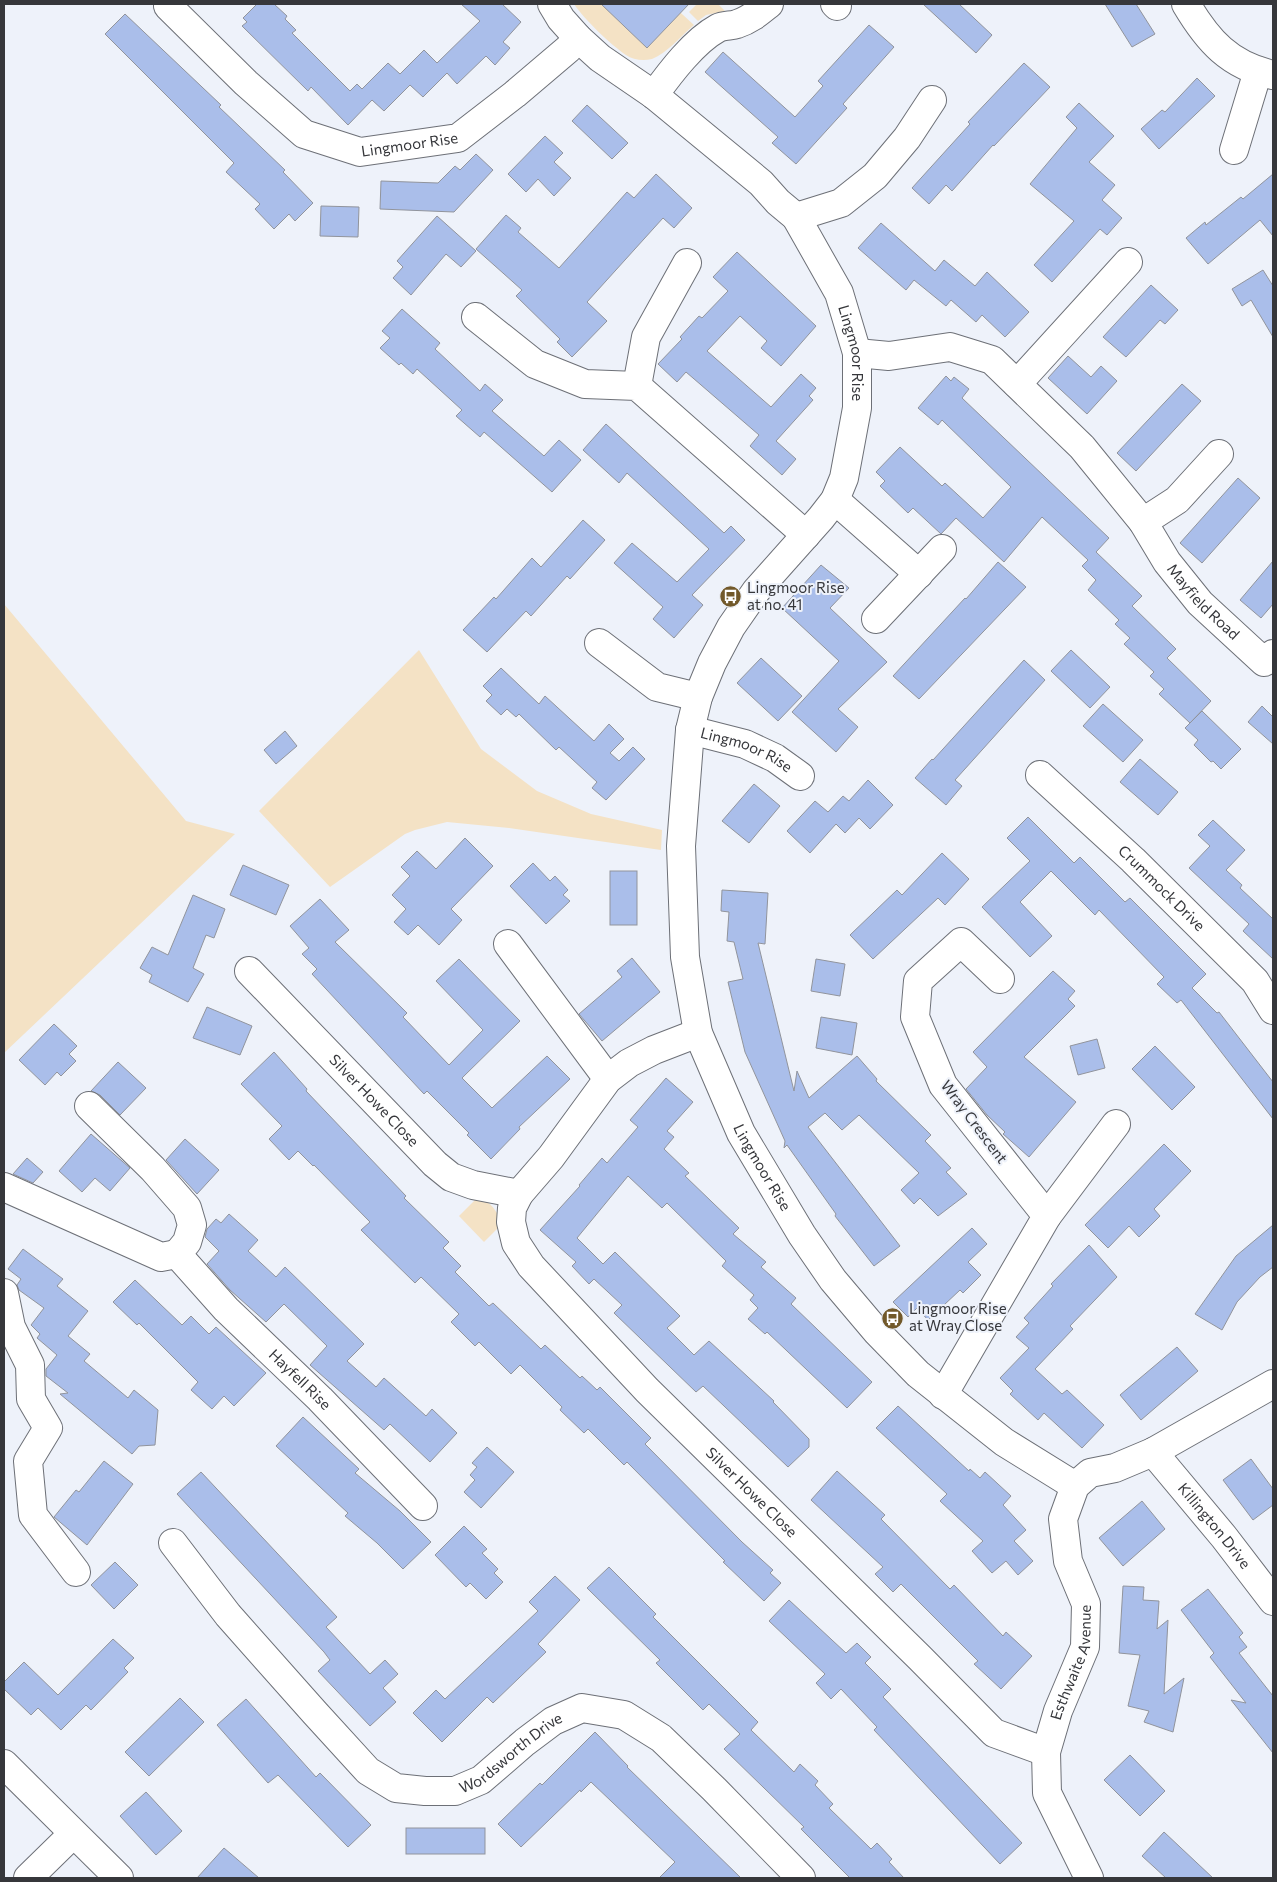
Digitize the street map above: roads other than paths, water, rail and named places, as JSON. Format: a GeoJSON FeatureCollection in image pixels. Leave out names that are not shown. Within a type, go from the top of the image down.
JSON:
{"type":"FeatureCollection","features":[{"type":"Feature","properties":{"kind":"street","name":"Lingmoor Rise"},"geometry":{"type":"LineString","coordinates":[[552,4],[561,19],[600,58],[654,95],[761,183],[778,202],[796,217],[839,294],[857,353],[857,408],[844,478],[835,500],[756,591],[731,627],[712,663],[698,697],[690,730],[681,846],[685,957],[698,1033],[741,1133],[802,1235],[833,1280],[877,1332],[918,1374],[1004,1442],[1075,1486]]}},
{"type":"Feature","properties":{"kind":"street"},"geometry":{"type":"LineString","coordinates":[[654,95],[697,44],[708,35],[720,27],[737,24],[752,18],[770,4]]}},
{"type":"Feature","properties":{"kind":"street"},"geometry":{"type":"LineString","coordinates":[[1186,4],[1202,30],[1225,54],[1265,73],[1234,150]]}},
{"type":"Feature","properties":{"kind":"street","name":"Lingmoor Rise"},"geometry":{"type":"LineString","coordinates":[[168,5],[246,83],[304,134],[360,152],[458,138],[515,94],[568,49],[578,38]]}},
{"type":"Feature","properties":{"kind":"street"},"geometry":{"type":"LineString","coordinates":[[796,217],[841,203],[876,176],[907,138],[932,100]]}},
{"type":"Feature","properties":{"kind":"street"},"geometry":{"type":"LineString","coordinates":[[1016,384],[1128,262]]}},
{"type":"Feature","properties":{"kind":"street"},"geometry":{"type":"LineString","coordinates":[[637,386],[646,337],[687,263]]}},
{"type":"Feature","properties":{"kind":"street"},"geometry":{"type":"LineString","coordinates":[[476,317],[535,364],[585,384],[637,386],[806,535]]}},
{"type":"Feature","properties":{"kind":"street","name":"Mayfield Road"},"geometry":{"type":"LineString","coordinates":[[857,353],[889,356],[950,347],[992,360],[1082,448],[1143,522],[1167,562],[1200,603],[1264,662],[1273,654]]}},
{"type":"Feature","properties":{"kind":"street"},"geometry":{"type":"LineString","coordinates":[[1143,522],[1177,500],[1219,454]]}},
{"type":"Feature","properties":{"kind":"street"},"geometry":{"type":"LineString","coordinates":[[835,500],[919,574]]}},
{"type":"Feature","properties":{"kind":"street"},"geometry":{"type":"LineString","coordinates":[[876,619],[942,550]]}},
{"type":"Feature","properties":{"kind":"street"},"geometry":{"type":"LineString","coordinates":[[599,643],[657,686],[698,697]]}},
{"type":"Feature","properties":{"kind":"street","name":"Lingmoor Rise"},"geometry":{"type":"LineString","coordinates":[[690,730],[745,744],[775,758],[800,776]]}},
{"type":"Feature","properties":{"kind":"street","name":"Crummock Drive"},"geometry":{"type":"LineString","coordinates":[[1040,775],[1133,860],[1255,981],[1273,1010]]}},
{"type":"Feature","properties":{"kind":"street","name":"Wray Crescent"},"geometry":{"type":"LineString","coordinates":[[1000,979],[961,942],[918,982],[915,1017],[943,1086],[1047,1216]]}},
{"type":"Feature","properties":{"kind":"street"},"geometry":{"type":"LineString","coordinates":[[508,944],[608,1079]]}},
{"type":"Feature","properties":{"kind":"street","name":"Silver Howe Close"},"geometry":{"type":"LineString","coordinates":[[249,971],[440,1168],[451,1177],[473,1185],[519,1194]]}},
{"type":"Feature","properties":{"kind":"street","name":"Silver Howe Close"},"geometry":{"type":"LineString","coordinates":[[698,1033],[654,1050],[629,1063],[608,1079],[551,1157],[519,1194],[512,1208],[511,1222],[516,1243],[531,1266],[647,1390],[994,1733],[1046,1752]]}},
{"type":"Feature","properties":{"kind":"street"},"geometry":{"type":"LineString","coordinates":[[6,1192],[161,1257],[177,1254],[187,1242],[192,1225],[187,1208],[153,1169],[90,1106]]}},
{"type":"Feature","properties":{"kind":"street"},"geometry":{"type":"LineString","coordinates":[[943,1395],[1047,1216],[1116,1124]]}},
{"type":"Feature","properties":{"kind":"street","name":"Hayfell Rise"},"geometry":{"type":"LineString","coordinates":[[177,1254],[226,1310],[320,1399],[423,1506]]}},
{"type":"Feature","properties":{"kind":"street"},"geometry":{"type":"LineString","coordinates":[[4,1293],[11,1327],[30,1365],[31,1399],[48,1428],[28,1461],[33,1515],[76,1572]]}},
{"type":"Feature","properties":{"kind":"street"},"geometry":{"type":"LineString","coordinates":[[1075,1486],[1090,1473],[1115,1468],[1153,1452],[1273,1384]]}},
{"type":"Feature","properties":{"kind":"street","name":"Killington Drive"},"geometry":{"type":"LineString","coordinates":[[1153,1452],[1224,1537],[1273,1601]]}},
{"type":"Feature","properties":{"kind":"street","name":"Esthwaite Avenue"},"geometry":{"type":"LineString","coordinates":[[1075,1486],[1063,1519],[1068,1561],[1086,1604],[1085,1647],[1058,1711],[1046,1752],[1047,1793],[1089,1878]]}},
{"type":"Feature","properties":{"kind":"street","name":"Wordsworth Drive"},"geometry":{"type":"LineString","coordinates":[[173,1543],[228,1615],[315,1713],[368,1771],[396,1788],[425,1791],[455,1791],[481,1780],[552,1721],[582,1708],[624,1715],[661,1738],[802,1878]]}},
{"type":"Feature","properties":{"kind":"street"},"geometry":{"type":"LineString","coordinates":[[4,1764],[119,1878]]}},
{"type":"Feature","properties":{"kind":"street"},"geometry":{"type":"LineString","coordinates":[[28,1878],[73,1834]]}},
{"type":"Feature","properties":{"kind":"place","name":"Lingmoor Rise at no. 41"},"geometry":{"type":"Point","coordinates":[731,597]}},
{"type":"Feature","properties":{"kind":"place","name":"Lingmoor Rise at Wray Close"},"geometry":{"type":"Point","coordinates":[893,1318]}}]}
